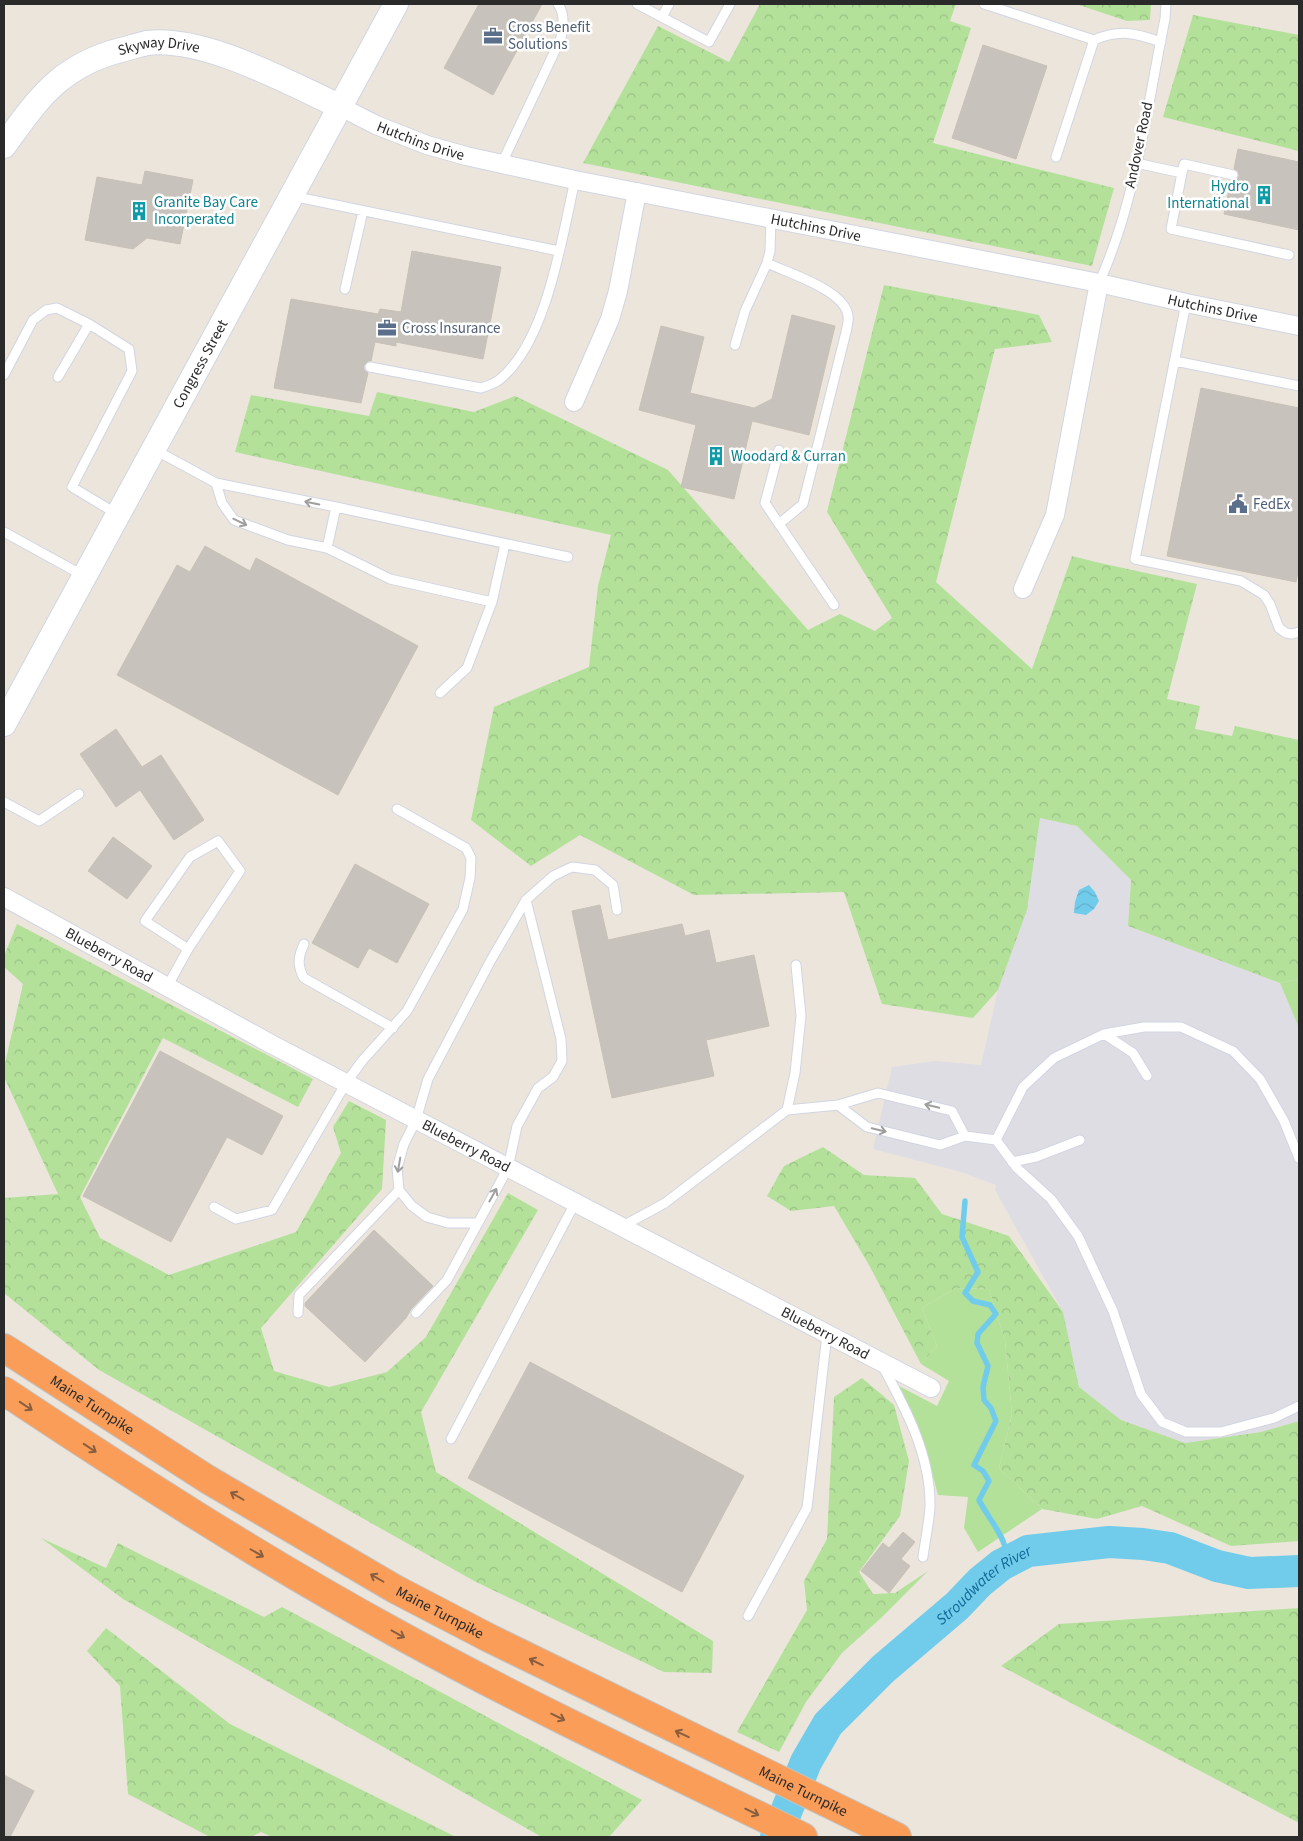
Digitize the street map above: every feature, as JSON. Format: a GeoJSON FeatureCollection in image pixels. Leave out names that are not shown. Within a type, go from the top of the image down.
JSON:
{"type":"FeatureCollection","features":[{"type":"Feature","properties":{"kind":"highway","name":"Maine Turnpike"},"geometry":{"type":"LineString","coordinates":[[4,1348],[207,1479],[395,1589],[488,1638],[897,1837]]}},
{"type":"Feature","properties":{"kind":"highway"},"geometry":{"type":"LineString","coordinates":[[4,1391],[211,1526],[394,1632],[488,1682],[803,1837]]}},
{"type":"Feature","properties":{"kind":"main road","name":"Congress Street"},"geometry":{"type":"LineString","coordinates":[[4,724],[290,195],[396,4]]}},
{"type":"Feature","properties":{"kind":"main road","name":"Skyway Drive"},"geometry":{"type":"LineString","coordinates":[[4,146],[32,108],[57,82],[83,64],[103,54],[146,43],[166,43],[210,50],[235,59],[339,106]]}},
{"type":"Feature","properties":{"kind":"street","name":"Hutchins Drive"},"geometry":{"type":"LineString","coordinates":[[339,106],[376,125],[427,145],[466,156],[575,180],[1099,283],[1299,326]]}},
{"type":"Feature","properties":{"kind":"street"},"geometry":{"type":"LineString","coordinates":[[574,402],[610,319],[618,291],[636,192]]}},
{"type":"Feature","properties":{"kind":"street"},"geometry":{"type":"LineString","coordinates":[[1023,589],[1055,515],[1099,283]]}},
{"type":"Feature","properties":{"kind":"street","name":"Blueberry Road"},"geometry":{"type":"LineString","coordinates":[[5,901],[416,1120],[931,1388]]}},
{"type":"Feature","properties":{"kind":"lane"},"geometry":{"type":"LineString","coordinates":[[502,163],[561,38],[564,24],[561,8],[558,4]]}},
{"type":"Feature","properties":{"kind":"lane"},"geometry":{"type":"LineString","coordinates":[[636,4],[709,42],[730,4]]}},
{"type":"Feature","properties":{"kind":"lane"},"geometry":{"type":"LineString","coordinates":[[662,17],[669,4]]}},
{"type":"Feature","properties":{"kind":"lane"},"geometry":{"type":"LineString","coordinates":[[984,4],[1094,40],[1119,32],[1141,35],[1161,42]]}},
{"type":"Feature","properties":{"kind":"lane","name":"Andover Road"},"geometry":{"type":"LineString","coordinates":[[1099,283],[1112,254],[1136,163],[1161,42],[1166,4]]}},
{"type":"Feature","properties":{"kind":"lane"},"geometry":{"type":"LineString","coordinates":[[1056,157],[1094,40]]}},
{"type":"Feature","properties":{"kind":"lane"},"geometry":{"type":"LineString","coordinates":[[1136,163],[1182,173]]}},
{"type":"Feature","properties":{"kind":"lane"},"geometry":{"type":"LineString","coordinates":[[1233,175],[1184,164],[1171,229],[1289,255]]}},
{"type":"Feature","properties":{"kind":"lane"},"geometry":{"type":"LineString","coordinates":[[370,367],[481,388],[498,381],[516,363],[540,318],[552,285],[575,180]]}},
{"type":"Feature","properties":{"kind":"lane"},"geometry":{"type":"LineString","coordinates":[[290,195],[558,251]]}},
{"type":"Feature","properties":{"kind":"lane"},"geometry":{"type":"LineString","coordinates":[[346,289],[363,210]]}},
{"type":"Feature","properties":{"kind":"lane"},"geometry":{"type":"LineString","coordinates":[[735,345],[745,311],[767,263],[770,251],[771,219]]}},
{"type":"Feature","properties":{"kind":"lane"},"geometry":{"type":"LineString","coordinates":[[767,263],[816,285],[835,296],[844,305],[848,316],[846,332],[802,504],[779,524]]}},
{"type":"Feature","properties":{"kind":"lane"},"geometry":{"type":"LineString","coordinates":[[1186,303],[1135,559],[1241,581],[1264,595],[1270,604],[1279,628],[1286,633],[1299,632]]}},
{"type":"Feature","properties":{"kind":"lane"},"geometry":{"type":"LineString","coordinates":[[4,375],[33,320],[46,310],[57,308],[89,324],[129,349],[132,371],[72,487],[117,514]]}},
{"type":"Feature","properties":{"kind":"lane"},"geometry":{"type":"LineString","coordinates":[[58,377],[89,324]]}},
{"type":"Feature","properties":{"kind":"lane"},"geometry":{"type":"LineString","coordinates":[[1175,361],[1299,386]]}},
{"type":"Feature","properties":{"kind":"lane"},"geometry":{"type":"LineString","coordinates":[[153,449],[216,483],[568,557]]}},
{"type":"Feature","properties":{"kind":"lane"},"geometry":{"type":"LineString","coordinates":[[779,450],[765,503],[834,605]]}},
{"type":"Feature","properties":{"kind":"lane"},"geometry":{"type":"LineString","coordinates":[[216,483],[222,503],[234,520],[288,540],[327,548],[390,579],[492,602]]}},
{"type":"Feature","properties":{"kind":"lane"},"geometry":{"type":"LineString","coordinates":[[327,548],[336,507]]}},
{"type":"Feature","properties":{"kind":"lane"},"geometry":{"type":"LineString","coordinates":[[5,535],[84,576]]}},
{"type":"Feature","properties":{"kind":"lane"},"geometry":{"type":"LineString","coordinates":[[440,693],[467,668],[492,602],[506,544]]}},
{"type":"Feature","properties":{"kind":"lane"},"geometry":{"type":"LineString","coordinates":[[4,802],[39,821],[78,794]]}},
{"type":"Feature","properties":{"kind":"lane"},"geometry":{"type":"LineString","coordinates":[[214,1207],[236,1219],[272,1210],[346,1083],[362,1061],[407,1011],[463,909],[470,878],[472,858],[466,848],[397,809]]}},
{"type":"Feature","properties":{"kind":"lane"},"geometry":{"type":"LineString","coordinates":[[167,987],[188,949],[240,870],[218,841],[190,857],[145,921],[188,949]]}},
{"type":"Feature","properties":{"kind":"lane"},"geometry":{"type":"LineString","coordinates":[[478,1223],[448,1223],[427,1217],[412,1206],[399,1190],[397,1168],[404,1144],[416,1120],[428,1078],[491,960],[526,900],[553,876],[572,867],[595,870],[614,885],[617,910]]}},
{"type":"Feature","properties":{"kind":"lane"},"geometry":{"type":"LineString","coordinates":[[416,1313],[446,1280],[508,1168],[517,1126],[538,1088],[553,1077],[562,1061],[561,1039],[526,900]]}},
{"type":"Feature","properties":{"kind":"lane"},"geometry":{"type":"LineString","coordinates":[[304,944],[299,955],[299,969],[304,978],[393,1028]]}},
{"type":"Feature","properties":{"kind":"lane"},"geometry":{"type":"LineString","coordinates":[[787,1110],[795,1073],[801,1016],[796,965]]}},
{"type":"Feature","properties":{"kind":"lane"},"geometry":{"type":"LineString","coordinates":[[996,1140],[1023,1087],[1054,1058],[1104,1034],[1144,1027],[1181,1027],[1232,1051],[1260,1079],[1284,1121],[1299,1158]]}},
{"type":"Feature","properties":{"kind":"lane"},"geometry":{"type":"LineString","coordinates":[[1104,1034],[1133,1053],[1148,1076]]}},
{"type":"Feature","properties":{"kind":"lane"},"geometry":{"type":"LineString","coordinates":[[621,1227],[665,1203],[787,1110],[838,1105],[878,1093],[952,1111],[966,1136]]}},
{"type":"Feature","properties":{"kind":"lane"},"geometry":{"type":"LineString","coordinates":[[838,1105],[867,1128],[940,1145],[966,1136],[996,1140],[1012,1162],[1051,1199],[1078,1236],[1112,1311],[1141,1394],[1162,1422],[1186,1432],[1221,1432],[1274,1418],[1299,1406]]}},
{"type":"Feature","properties":{"kind":"lane"},"geometry":{"type":"LineString","coordinates":[[1012,1162],[1036,1156],[1080,1140]]}},
{"type":"Feature","properties":{"kind":"lane"},"geometry":{"type":"LineString","coordinates":[[298,1313],[299,1294],[399,1190]]}},
{"type":"Feature","properties":{"kind":"lane"},"geometry":{"type":"LineString","coordinates":[[451,1439],[575,1203]]}},
{"type":"Feature","properties":{"kind":"lane"},"geometry":{"type":"LineString","coordinates":[[748,1616],[807,1508],[827,1334]]}},
{"type":"Feature","properties":{"kind":"lane"},"geometry":{"type":"LineString","coordinates":[[881,1363],[906,1408],[927,1469],[930,1507],[923,1557]]}},
{"type":"Feature","properties":{"kind":"shaded area"},"geometry":{"type":"Polygon","coordinates":[[[1040,817],[1077,826],[1131,880],[1128,926],[1280,983],[1299,1028],[1299,1421],[1261,1432],[1185,1443],[1121,1420],[1079,1387],[1063,1312],[995,1190],[996,1185],[961,1172],[873,1149],[892,1067],[935,1061],[981,1065],[998,990],[1027,910],[1040,817]]]}},
{"type":"Feature","properties":{"kind":"green space"},"geometry":{"type":"Polygon","coordinates":[[[760,4],[956,4],[950,21],[971,28],[933,143],[1114,188],[1092,266],[583,163],[658,26],[729,62],[760,4]]]}},
{"type":"Feature","properties":{"kind":"green space"},"geometry":{"type":"Polygon","coordinates":[[[1076,4],[1151,4],[1150,20],[1127,21],[1076,4]]]}},
{"type":"Feature","properties":{"kind":"green space"},"geometry":{"type":"Polygon","coordinates":[[[1193,15],[1299,35],[1299,151],[1163,117],[1193,15]]]}},
{"type":"Feature","properties":{"kind":"green space"},"geometry":{"type":"Polygon","coordinates":[[[884,285],[1039,315],[1052,342],[995,349],[936,582],[1032,669],[1072,556],[1197,584],[1167,699],[1200,706],[1195,729],[1232,736],[1235,726],[1299,740],[1299,979],[1280,983],[1128,926],[1131,880],[1077,826],[1040,818],[1027,910],[998,990],[973,1018],[882,1004],[844,892],[694,895],[580,835],[531,866],[471,820],[494,707],[589,667],[598,586],[611,535],[235,452],[251,395],[369,416],[377,392],[474,412],[515,396],[668,470],[808,630],[840,614],[875,631],[892,618],[827,512],[884,285]]]}},
{"type":"Feature","properties":{"kind":"green space"},"geometry":{"type":"Polygon","coordinates":[[[17,924],[313,1079],[298,1107],[163,1038],[80,1197],[100,1238],[169,1275],[296,1232],[341,1153],[333,1127],[349,1101],[386,1120],[382,1189],[261,1328],[274,1371],[329,1387],[387,1372],[426,1337],[508,1193],[538,1210],[421,1412],[436,1472],[713,1641],[712,1673],[664,1672],[476,1582],[99,1370],[4,1293],[4,1198],[58,1194],[4,1077],[4,1068],[23,984],[4,967],[4,956],[17,924]]]}},
{"type":"Feature","properties":{"kind":"green space"},"geometry":{"type":"Polygon","coordinates":[[[1299,979],[1299,1028],[1280,983],[1299,979]]]}},
{"type":"Feature","properties":{"kind":"green space"},"geometry":{"type":"Polygon","coordinates":[[[823,1147],[864,1175],[915,1178],[942,1214],[1009,1236],[1063,1312],[1079,1387],[1121,1420],[1185,1443],[1261,1432],[1299,1421],[1299,1541],[1231,1546],[1142,1506],[1097,1519],[1042,1509],[999,1468],[1012,1414],[1005,1341],[989,1289],[956,1288],[922,1308],[937,1346],[921,1364],[869,1265],[834,1206],[791,1211],[767,1196],[784,1166],[823,1147]]]}},
{"type":"Feature","properties":{"kind":"green space"},"geometry":{"type":"Polygon","coordinates":[[[956,1288],[989,1289],[1005,1341],[1012,1414],[999,1468],[1042,1509],[978,1552],[964,1528],[968,1497],[938,1495],[925,1447],[899,1386],[937,1406],[949,1381],[921,1364],[937,1346],[922,1308],[956,1288]]]}},
{"type":"Feature","properties":{"kind":"green space"},"geometry":{"type":"Polygon","coordinates":[[[862,1378],[894,1405],[909,1461],[900,1516],[859,1572],[873,1594],[895,1593],[928,1571],[881,1618],[842,1653],[806,1702],[779,1752],[737,1732],[807,1610],[804,1581],[827,1539],[834,1397],[862,1378]]]}},
{"type":"Feature","properties":{"kind":"green space"},"geometry":{"type":"Polygon","coordinates":[[[41,1538],[106,1568],[118,1543],[264,1617],[282,1607],[642,1800],[609,1837],[540,1836],[123,1599],[41,1538]]]}},
{"type":"Feature","properties":{"kind":"green space"},"geometry":{"type":"Polygon","coordinates":[[[1299,1608],[1299,1823],[1001,1666],[1059,1624],[1299,1608]]]}},
{"type":"Feature","properties":{"kind":"green space"},"geometry":{"type":"Polygon","coordinates":[[[106,1628],[230,1724],[456,1837],[272,1837],[261,1832],[251,1837],[210,1837],[128,1794],[120,1686],[87,1651],[106,1628]]]}},
{"type":"Feature","properties":{"kind":"water"},"geometry":{"type":"Polygon","coordinates":[[[1089,885],[1099,901],[1094,909],[1086,915],[1074,913],[1079,890],[1089,885]]]}},
{"type":"Feature","properties":{"kind":"building","name":"Cross Benefit Solutions"},"geometry":{"type":"Polygon","coordinates":[[[479,4],[542,4],[493,95],[444,68],[479,4]]]}},
{"type":"Feature","properties":{"kind":"building"},"geometry":{"type":"Polygon","coordinates":[[[983,45],[1047,66],[1016,159],[952,138],[983,45]]]}},
{"type":"Feature","properties":{"kind":"building","name":"Hydro International"},"geometry":{"type":"Polygon","coordinates":[[[1238,149],[1299,162],[1299,230],[1224,214],[1231,181],[1237,180],[1239,176],[1238,171],[1234,169],[1238,149]]]}},
{"type":"Feature","properties":{"kind":"building","name":"Granite Bay Care Incorperated"},"geometry":{"type":"Polygon","coordinates":[[[145,171],[193,180],[180,244],[147,238],[133,249],[85,240],[97,177],[142,185],[145,171]]]}},
{"type":"Feature","properties":{"kind":"building","name":"Cross Insurance"},"geometry":{"type":"Polygon","coordinates":[[[412,251],[501,267],[483,359],[396,342],[396,346],[375,342],[371,361],[364,365],[364,370],[368,373],[361,403],[274,388],[291,299],[378,314],[380,309],[401,312],[412,251]]]}},
{"type":"Feature","properties":{"kind":"building"},"geometry":{"type":"Polygon","coordinates":[[[792,315],[835,326],[809,435],[752,421],[734,499],[681,487],[696,425],[639,410],[661,326],[704,337],[690,393],[754,408],[772,399],[792,315]]]}},
{"type":"Feature","properties":{"kind":"building","name":"FedEx"},"geometry":{"type":"Polygon","coordinates":[[[1201,388],[1299,408],[1299,567],[1296,582],[1167,556],[1201,388]]]}},
{"type":"Feature","properties":{"kind":"building"},"geometry":{"type":"Polygon","coordinates":[[[205,546],[250,571],[256,558],[418,646],[338,795],[117,675],[177,565],[190,572],[205,546]]]}},
{"type":"Feature","properties":{"kind":"building"},"geometry":{"type":"Polygon","coordinates":[[[116,729],[142,767],[161,755],[204,820],[174,840],[140,790],[116,807],[80,754],[116,729]]]}},
{"type":"Feature","properties":{"kind":"building"},"geometry":{"type":"Polygon","coordinates":[[[113,837],[152,866],[127,899],[88,871],[113,837]]]}},
{"type":"Feature","properties":{"kind":"building"},"geometry":{"type":"Polygon","coordinates":[[[355,864],[429,904],[397,963],[369,948],[358,968],[312,943],[355,864]]]}},
{"type":"Feature","properties":{"kind":"building"},"geometry":{"type":"Polygon","coordinates":[[[600,905],[608,940],[682,924],[685,936],[709,930],[716,963],[754,955],[769,1026],[706,1040],[714,1076],[612,1098],[572,911],[600,905]]]}},
{"type":"Feature","properties":{"kind":"building"},"geometry":{"type":"Polygon","coordinates":[[[160,1051],[283,1116],[262,1155],[227,1137],[171,1242],[83,1196],[160,1051]]]}},
{"type":"Feature","properties":{"kind":"building"},"geometry":{"type":"Polygon","coordinates":[[[374,1230],[433,1286],[365,1362],[305,1306],[305,1303],[374,1230]]]}},
{"type":"Feature","properties":{"kind":"building"},"geometry":{"type":"Polygon","coordinates":[[[530,1362],[744,1476],[682,1592],[468,1478],[530,1362]]]}},
{"type":"Feature","properties":{"kind":"building"},"geometry":{"type":"Polygon","coordinates":[[[903,1532],[915,1542],[901,1559],[910,1566],[889,1593],[861,1571],[883,1543],[889,1548],[903,1532]]]}},
{"type":"Feature","properties":{"kind":"building"},"geometry":{"type":"Polygon","coordinates":[[[4,1775],[34,1791],[10,1837],[4,1837],[4,1775]]]}},
{"type":"Feature","properties":{"kind":"waterway"},"geometry":{"type":"LineString","coordinates":[[965,1201],[962,1237],[978,1272],[965,1293],[973,1301],[990,1305],[996,1314],[978,1334],[977,1343],[988,1366],[983,1387],[984,1400],[991,1408],[996,1421],[974,1465],[983,1471],[989,1481],[979,1500],[1004,1544],[1005,1551],[1001,1565]]}},
{"type":"Feature","properties":{"kind":"waterway","name":"Stroudwater River"},"geometry":{"type":"LineString","coordinates":[[776,1837],[806,1762],[828,1724],[883,1669],[957,1606],[980,1582],[1001,1565],[1028,1551],[1109,1542],[1143,1544],[1170,1548],[1217,1566],[1249,1573],[1299,1571]]}},
{"type":"Feature","properties":{"kind":"place","name":"Cross Benefit Solutions"},"geometry":{"type":"Point","coordinates":[493,36]}},
{"type":"Feature","properties":{"kind":"place","name":"Hydro International"},"geometry":{"type":"Point","coordinates":[1264,195]}},
{"type":"Feature","properties":{"kind":"place","name":"Granite Bay Care Incorperated"},"geometry":{"type":"Point","coordinates":[139,211]}},
{"type":"Feature","properties":{"kind":"place","name":"Cross Insurance"},"geometry":{"type":"Point","coordinates":[387,328]}},
{"type":"Feature","properties":{"kind":"place","name":"Woodard & Curran"},"geometry":{"type":"Point","coordinates":[716,456]}},
{"type":"Feature","properties":{"kind":"place","name":"FedEx"},"geometry":{"type":"Point","coordinates":[1238,504]}}]}
